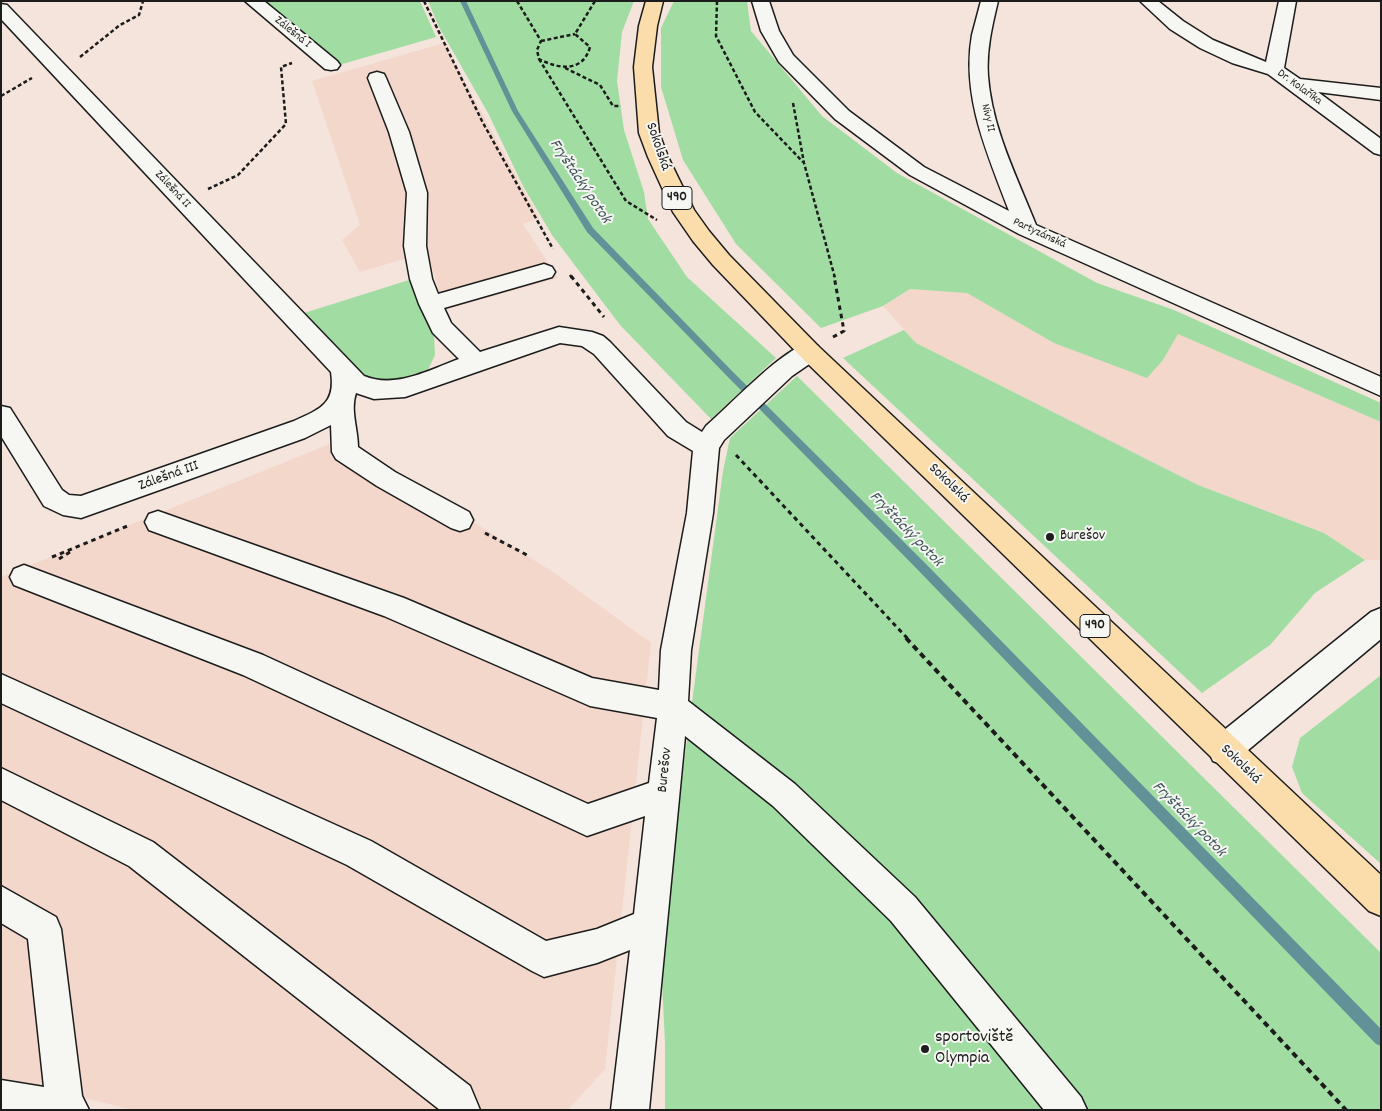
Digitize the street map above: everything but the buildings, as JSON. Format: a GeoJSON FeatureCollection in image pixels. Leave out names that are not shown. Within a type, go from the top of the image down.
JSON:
{"type":"FeatureCollection","features":[{"type":"Feature","properties":{"kind":"main road","name":"Sokolská"},"geometry":{"type":"LineString","coordinates":[[655,1],[648,26],[643,67],[645,107],[649,133],[684,212],[721,260],[810,352],[1381,899]]}},
{"type":"Feature","properties":{"kind":"street","name":"Zálešná I"},"geometry":{"type":"LineString","coordinates":[[253,1],[331,65]]}},
{"type":"Feature","properties":{"kind":"street","name":"Partyzánská"},"geometry":{"type":"LineString","coordinates":[[760,1],[770,31],[785,58],[842,115],[917,171],[1027,229],[1381,387]]}},
{"type":"Feature","properties":{"kind":"street","name":"Nivy II"},"geometry":{"type":"LineString","coordinates":[[990,1],[981,36],[979,76],[987,126],[1027,229]]}},
{"type":"Feature","properties":{"kind":"street"},"geometry":{"type":"LineString","coordinates":[[1148,1],[1174,24],[1206,46],[1238,60],[1274,70]]}},
{"type":"Feature","properties":{"kind":"street","name":"Dr. Kolaříka"},"geometry":{"type":"LineString","coordinates":[[1288,1],[1274,70],[1381,149]]}},
{"type":"Feature","properties":{"kind":"street","name":"Zálešná II"},"geometry":{"type":"LineString","coordinates":[[1,9],[355,382],[374,390],[405,388],[550,337],[567,335],[595,342],[677,429],[714,436]]}},
{"type":"Feature","properties":{"kind":"street"},"geometry":{"type":"LineString","coordinates":[[377,78],[399,132],[417,193],[415,246],[421,279],[441,327],[476,362]]}},
{"type":"Feature","properties":{"kind":"street"},"geometry":{"type":"LineString","coordinates":[[1295,84],[1381,94]]}},
{"type":"Feature","properties":{"kind":"street"},"geometry":{"type":"LineString","coordinates":[[430,304],[551,264]]}},
{"type":"Feature","properties":{"kind":"street"},"geometry":{"type":"LineString","coordinates":[[714,436],[784,370],[810,352]]}},
{"type":"Feature","properties":{"kind":"street"},"geometry":{"type":"LineString","coordinates":[[343,370],[344,393],[340,402],[346,432],[345,452],[386,479],[460,520]]}},
{"type":"Feature","properties":{"kind":"street","name":"Zálešná III"},"geometry":{"type":"LineString","coordinates":[[81,507],[296,431],[324,418],[340,402]]}},
{"type":"Feature","properties":{"kind":"street"},"geometry":{"type":"LineString","coordinates":[[1,414],[53,498],[59,503],[68,506],[81,507]]}},
{"type":"Feature","properties":{"kind":"street","name":"Burešov"},"geometry":{"type":"LineString","coordinates":[[630,1110],[664,794],[676,650],[714,436]]}},
{"type":"Feature","properties":{"kind":"street"},"geometry":{"type":"LineString","coordinates":[[158,522],[394,607],[590,692],[672,707],[784,795],[903,909],[1068,1110]]}},
{"type":"Feature","properties":{"kind":"street"},"geometry":{"type":"LineString","coordinates":[[24,577],[253,665],[587,820],[664,794]]}},
{"type":"Feature","properties":{"kind":"street"},"geometry":{"type":"LineString","coordinates":[[1224,750],[1381,621]]}},
{"type":"Feature","properties":{"kind":"street"},"geometry":{"type":"LineString","coordinates":[[1,688],[359,853],[544,959],[597,946],[649,925]]}},
{"type":"Feature","properties":{"kind":"street"},"geometry":{"type":"LineString","coordinates":[[1,783],[141,854],[457,1099],[461,1110]]}},
{"type":"Feature","properties":{"kind":"street"},"geometry":{"type":"LineString","coordinates":[[1,903],[44,929],[67,1109],[1,1099]]}},
{"type":"Feature","properties":{"kind":"path"},"geometry":{"type":"LineString","coordinates":[[1,96],[58,69],[120,25],[139,15],[143,1]]}},
{"type":"Feature","properties":{"kind":"path"},"geometry":{"type":"LineString","coordinates":[[424,1],[551,264]]}},
{"type":"Feature","properties":{"kind":"path"},"geometry":{"type":"LineString","coordinates":[[517,1],[541,41]]}},
{"type":"Feature","properties":{"kind":"path"},"geometry":{"type":"LineString","coordinates":[[541,41],[575,34],[595,1]]}},
{"type":"Feature","properties":{"kind":"path"},"geometry":{"type":"LineString","coordinates":[[717,1],[716,36],[755,112],[804,163]]}},
{"type":"Feature","properties":{"kind":"path"},"geometry":{"type":"LineString","coordinates":[[564,68],[584,61],[589,55],[590,48],[575,34]]}},
{"type":"Feature","properties":{"kind":"path"},"geometry":{"type":"LineString","coordinates":[[541,41],[537,50],[539,59],[626,201],[657,220],[684,212]]}},
{"type":"Feature","properties":{"kind":"path"},"geometry":{"type":"LineString","coordinates":[[182,201],[238,175],[286,124],[282,67],[316,52]]}},
{"type":"Feature","properties":{"kind":"path"},"geometry":{"type":"LineString","coordinates":[[785,58],[804,163],[833,269],[844,331],[810,352]]}},
{"type":"Feature","properties":{"kind":"path"},"geometry":{"type":"LineString","coordinates":[[539,59],[547,64],[564,68],[600,86],[613,106],[645,107]]}},
{"type":"Feature","properties":{"kind":"path"},"geometry":{"type":"LineString","coordinates":[[568,272],[608,323]]}},
{"type":"Feature","properties":{"kind":"path"},"geometry":{"type":"LineString","coordinates":[[714,436],[1346,1110]]}},
{"type":"Feature","properties":{"kind":"path"},"geometry":{"type":"LineString","coordinates":[[24,577],[52,564],[88,543],[81,507]]}},
{"type":"Feature","properties":{"kind":"path"},"geometry":{"type":"LineString","coordinates":[[460,520],[527,555]]}},
{"type":"Feature","properties":{"kind":"shaded area"},"geometry":{"type":"Polygon","coordinates":[[[444,43],[539,218],[523,224],[558,278],[444,310],[428,252],[360,272],[342,240],[360,225],[312,81],[444,43]]]}},
{"type":"Feature","properties":{"kind":"shaded area"},"geometry":{"type":"Polygon","coordinates":[[[910,289],[968,293],[1054,343],[1163,360],[1178,333],[1381,422],[1381,560],[1365,560],[1324,533],[1198,485],[916,343],[883,306],[910,289]]]}},
{"type":"Feature","properties":{"kind":"shaded area"},"geometry":{"type":"Polygon","coordinates":[[[342,439],[556,574],[651,643],[605,1069],[568,1110],[133,1110],[33,1085],[1,1084],[1,577],[342,439]]]}},
{"type":"Feature","properties":{"kind":"green space"},"geometry":{"type":"Polygon","coordinates":[[[260,1],[420,1],[436,37],[339,65],[260,1]]]}},
{"type":"Feature","properties":{"kind":"green space"},"geometry":{"type":"Polygon","coordinates":[[[428,1],[634,1],[622,32],[617,81],[624,130],[644,192],[648,219],[687,277],[776,358],[711,419],[620,325],[552,235],[523,186],[488,113],[439,27],[428,1]]]}},
{"type":"Feature","properties":{"kind":"green space"},"geometry":{"type":"Polygon","coordinates":[[[674,1],[747,1],[751,31],[822,116],[897,173],[1097,283],[1174,310],[1381,403],[1381,422],[1178,334],[1163,360],[1147,378],[1054,343],[967,293],[910,289],[883,306],[821,328],[736,244],[683,160],[661,87],[661,28],[674,1]]]}},
{"type":"Feature","properties":{"kind":"green space"},"geometry":{"type":"Polygon","coordinates":[[[409,280],[434,334],[435,355],[428,370],[388,383],[358,374],[301,314],[409,280]]]}},
{"type":"Feature","properties":{"kind":"green space"},"geometry":{"type":"Polygon","coordinates":[[[904,330],[916,343],[1198,485],[1324,533],[1365,560],[1315,593],[1270,645],[1202,693],[843,358],[904,330]]]}},
{"type":"Feature","properties":{"kind":"green space"},"geometry":{"type":"Polygon","coordinates":[[[797,376],[1381,953],[1381,1110],[665,1110],[665,1043],[660,941],[723,471],[730,438],[797,376]]]}},
{"type":"Feature","properties":{"kind":"green space"},"geometry":{"type":"Polygon","coordinates":[[[1381,675],[1381,864],[1302,793],[1292,767],[1300,738],[1381,675]]]}},
{"type":"Feature","properties":{"kind":"waterway","name":"Fryštácký potok"},"geometry":{"type":"LineString","coordinates":[[463,1],[515,111],[590,230],[920,565],[1381,1039]]}},
{"type":"Feature","properties":{"kind":"place","name":"Burešov"},"geometry":{"type":"Point","coordinates":[1050,537]}},
{"type":"Feature","properties":{"kind":"place","name":"sportoviště Olympia"},"geometry":{"type":"Point","coordinates":[925,1049]}}]}
